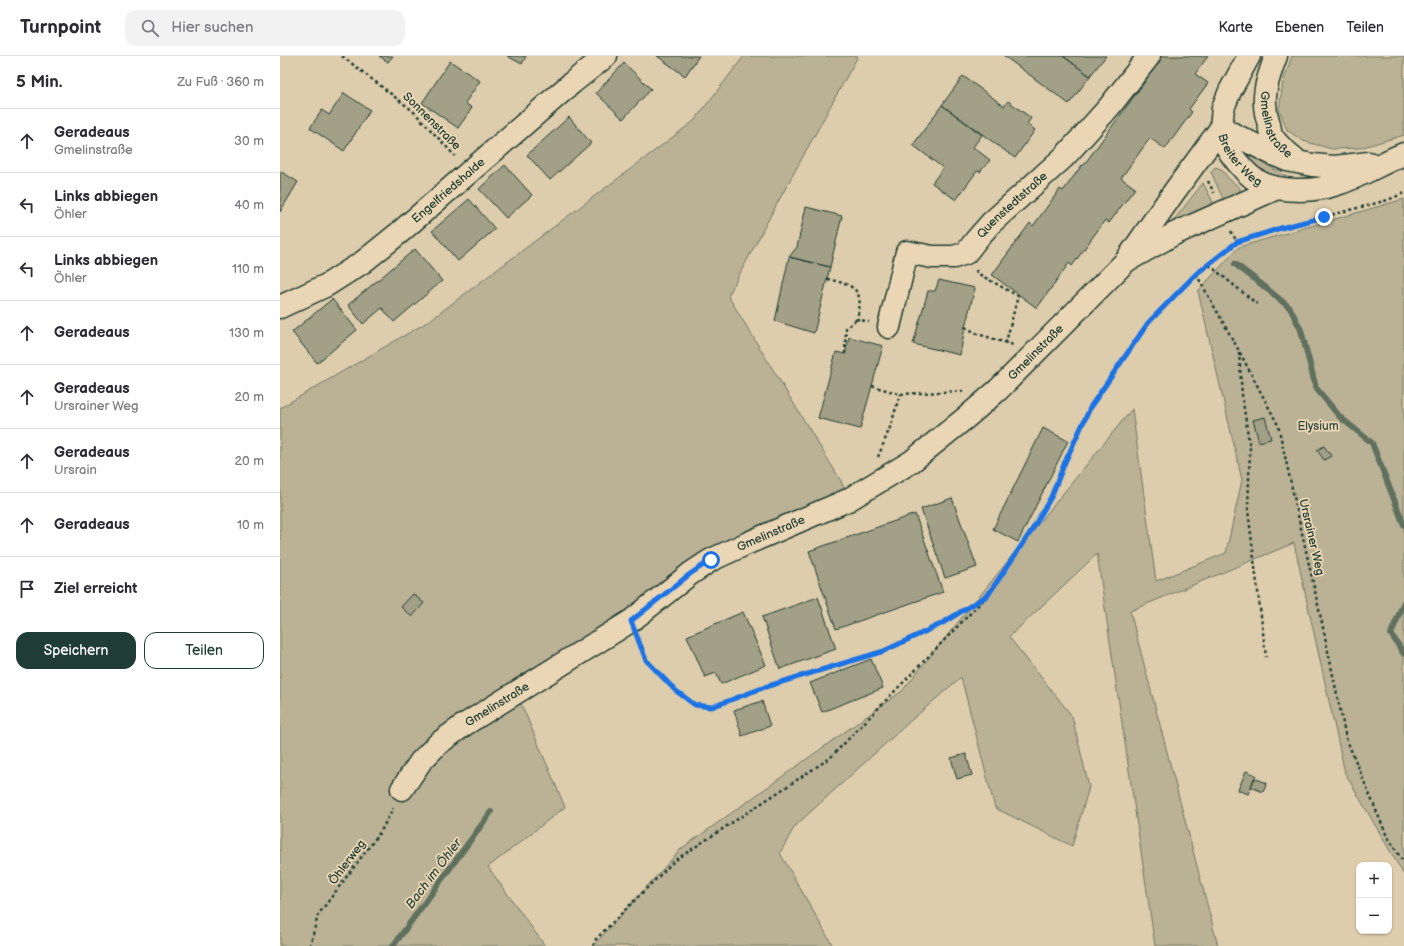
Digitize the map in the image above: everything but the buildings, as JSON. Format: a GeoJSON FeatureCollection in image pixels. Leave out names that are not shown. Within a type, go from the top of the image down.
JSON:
{"type":"FeatureCollection","features":[{"type":"Feature","properties":{"kind":"street","name":"Engelfriedshalde"},"geometry":{"type":"LineString","coordinates":[[280,307],[327,285],[363,262],[399,233],[573,82],[606,56]]}},
{"type":"Feature","properties":{"kind":"street","name":"Quenstedtstraße"},"geometry":{"type":"LineString","coordinates":[[889,327],[907,252],[932,257],[954,257],[966,254],[976,240],[991,224],[1064,157],[1082,138],[1110,106],[1149,56]]}},
{"type":"Feature","properties":{"kind":"street"},"geometry":{"type":"LineString","coordinates":[[1221,128],[1223,108],[1230,91],[1249,56]]}},
{"type":"Feature","properties":{"kind":"street","name":"Gmelinstraße"},"geometry":{"type":"LineString","coordinates":[[1276,56],[1267,80],[1265,112],[1272,136],[1285,150],[1302,163]]}},
{"type":"Feature","properties":{"kind":"street","name":"Breiter Weg"},"geometry":{"type":"LineString","coordinates":[[1221,128],[1273,154],[1287,160],[1302,163],[1335,167],[1362,164],[1398,156]]}},
{"type":"Feature","properties":{"kind":"street","name":"Breiter Weg"},"geometry":{"type":"LineString","coordinates":[[1221,128],[1226,145],[1236,161],[1256,180],[1277,188],[1300,190],[1336,185],[1365,173],[1398,156]]}},
{"type":"Feature","properties":{"kind":"street","name":"Gmelinstraße"},"geometry":{"type":"LineString","coordinates":[[402,789],[421,761],[439,743],[464,725],[631,621],[690,574],[711,560],[848,500],[911,462],[968,416],[998,390],[1126,261],[1178,186],[1221,128]]}},
{"type":"Feature","properties":{"kind":"street","name":"Gmelinstraße"},"geometry":{"type":"LineString","coordinates":[[1126,261],[1174,234],[1277,188]]}},
{"type":"Feature","properties":{"kind":"path","name":"Sonnenstraße"},"geometry":{"type":"LineString","coordinates":[[342,56],[413,111],[469,171]]}},
{"type":"Feature","properties":{"kind":"path"},"geometry":{"type":"LineString","coordinates":[[1207,178],[1216,197]]}},
{"type":"Feature","properties":{"kind":"path"},"geometry":{"type":"LineString","coordinates":[[593,946],[596,939],[674,861],[830,758],[988,595],[1032,530],[1051,497],[1065,462],[1091,406],[1148,323],[1196,274],[1237,242],[1281,228],[1388,200],[1404,193]]}},
{"type":"Feature","properties":{"kind":"path"},"geometry":{"type":"LineString","coordinates":[[1231,230],[1237,242]]}},
{"type":"Feature","properties":{"kind":"path"},"geometry":{"type":"LineString","coordinates":[[1209,265],[1257,304]]}},
{"type":"Feature","properties":{"kind":"path"},"geometry":{"type":"LineString","coordinates":[[965,327],[978,334],[1006,342],[1018,296],[1003,286],[977,273]]}},
{"type":"Feature","properties":{"kind":"path","name":"Ursrainer Weg"},"geometry":{"type":"LineString","coordinates":[[1196,274],[1278,425],[1346,738],[1386,834],[1404,863]]}},
{"type":"Feature","properties":{"kind":"path"},"geometry":{"type":"LineString","coordinates":[[827,279],[851,286],[858,295],[860,306],[857,319],[846,328],[845,354]]}},
{"type":"Feature","properties":{"kind":"path"},"geometry":{"type":"LineString","coordinates":[[857,319],[889,327]]}},
{"type":"Feature","properties":{"kind":"path"},"geometry":{"type":"LineString","coordinates":[[1238,349],[1242,395],[1250,449],[1248,510],[1266,657]]}},
{"type":"Feature","properties":{"kind":"path"},"geometry":{"type":"LineString","coordinates":[[872,386],[900,394],[998,390]]}},
{"type":"Feature","properties":{"kind":"path"},"geometry":{"type":"LineString","coordinates":[[875,464],[891,425],[900,394]]}},
{"type":"Feature","properties":{"kind":"path"},"geometry":{"type":"LineString","coordinates":[[631,621],[646,660],[675,690],[695,705],[712,707],[765,687],[884,651],[941,624],[988,595]]}},
{"type":"Feature","properties":{"kind":"path","name":"Öhlerweg"},"geometry":{"type":"LineString","coordinates":[[310,946],[318,915],[382,831],[402,789]]}},
{"type":"Feature","properties":{"kind":"green space"},"geometry":{"type":"Polygon","coordinates":[[[744,56],[858,56],[728,296],[841,481],[848,499],[748,543],[514,687],[565,807],[488,867],[545,946],[280,946],[280,408],[429,321],[694,121],[744,56]]]}},
{"type":"Feature","properties":{"kind":"green space"},"geometry":{"type":"Polygon","coordinates":[[[1292,56],[1404,56],[1404,135],[1360,148],[1332,149],[1303,141],[1287,130],[1279,109],[1283,82],[1292,56]]]}},
{"type":"Feature","properties":{"kind":"green space"},"geometry":{"type":"Polygon","coordinates":[[[1242,151],[1286,176],[1288,183],[1264,177],[1242,151]]]}},
{"type":"Feature","properties":{"kind":"green space"},"geometry":{"type":"Polygon","coordinates":[[[1215,167],[1221,169],[1229,179],[1240,188],[1240,193],[1224,201],[1211,172],[1215,167]]]}},
{"type":"Feature","properties":{"kind":"green space"},"geometry":{"type":"Polygon","coordinates":[[[1203,183],[1214,204],[1176,223],[1174,220],[1203,183]]]}},
{"type":"Feature","properties":{"kind":"green space","name":"Elysium"},"geometry":{"type":"Polygon","coordinates":[[[1404,199],[1404,875],[1345,773],[1294,543],[1130,611],[1218,946],[1155,946],[1097,554],[1009,637],[1072,716],[1089,787],[1072,846],[995,808],[961,677],[795,826],[780,853],[833,946],[593,946],[681,849],[902,691],[1132,409],[1156,581],[1226,553],[1242,480],[1198,291],[1239,247],[1404,199]]]}},
{"type":"Feature","properties":{"kind":"waterway"},"geometry":{"type":"LineString","coordinates":[[1235,264],[1290,308],[1301,330],[1316,388],[1340,417],[1372,443],[1404,525]]}},
{"type":"Feature","properties":{"kind":"waterway"},"geometry":{"type":"LineString","coordinates":[[1404,602],[1391,634],[1404,654]]}},
{"type":"Feature","properties":{"kind":"waterway","name":"Bach im Öhler"},"geometry":{"type":"LineString","coordinates":[[393,946],[491,812]]}},
{"type":"Feature","properties":{"kind":"route"},"geometry":{"type":"LineString","coordinates":[[711,560],[703,567],[690,574],[631,621],[646,660],[675,690],[695,705],[712,707],[765,687],[884,651],[941,624],[988,595],[1032,530],[1051,497],[1065,462],[1091,406],[1148,323],[1196,274],[1237,242],[1281,228],[1324,217]]}}]}
